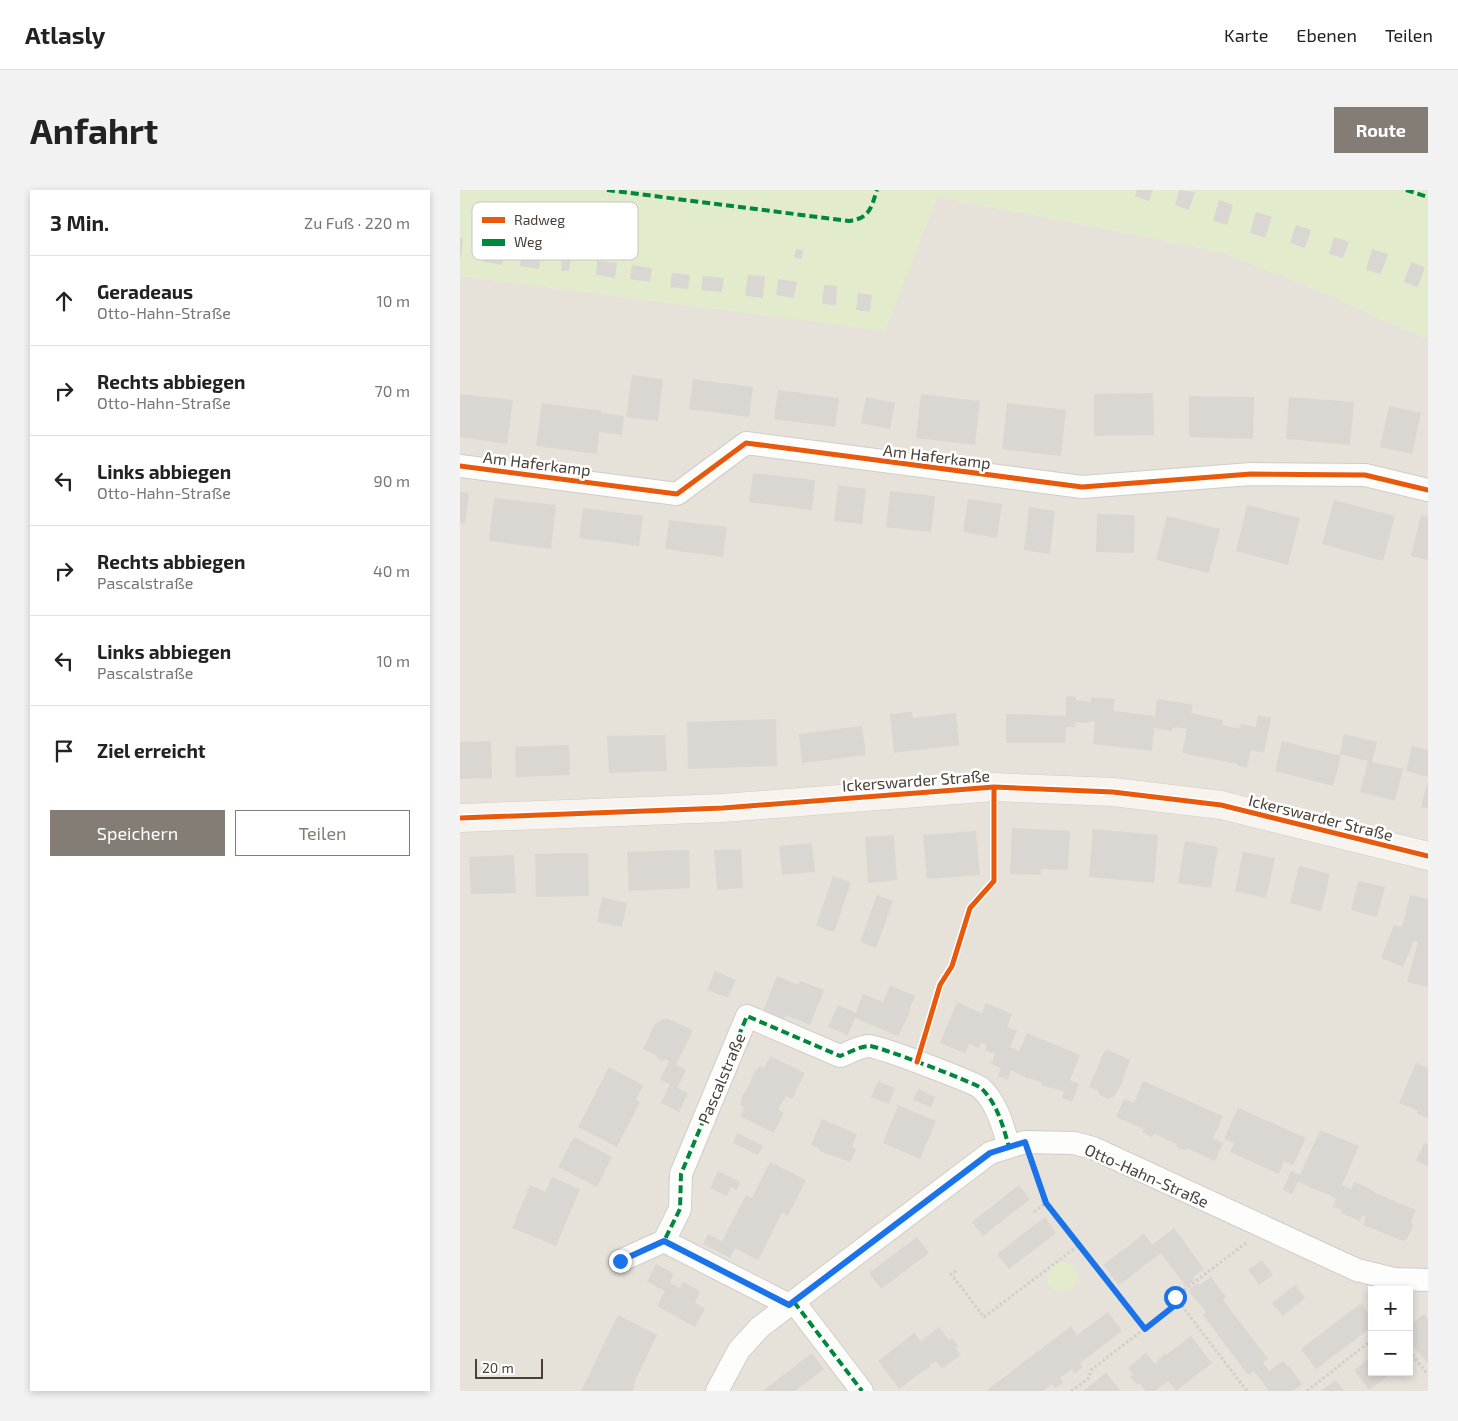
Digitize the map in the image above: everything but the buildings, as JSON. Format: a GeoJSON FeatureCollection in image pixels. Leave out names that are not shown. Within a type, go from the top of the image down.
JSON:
{"type":"FeatureCollection","features":[{"type":"Feature","properties":{"kind":"main road","name":"Ickerswarder Straße"},"geometry":{"type":"LineString","coordinates":[[460,818],[723,808],[994,787],[1113,792],[1221,805],[1428,856]]}},
{"type":"Feature","properties":{"kind":"street","name":"Am Haferkamp"},"geometry":{"type":"LineString","coordinates":[[460,466],[677,494],[746,443],[1082,487],[1251,474],[1365,475],[1428,490]]}},
{"type":"Feature","properties":{"kind":"street","name":"Pascalstraße"},"geometry":{"type":"LineString","coordinates":[[664,1241],[680,1209],[681,1174],[747,1016],[840,1056],[870,1046],[980,1087],[991,1100],[1017,1144]]}},
{"type":"Feature","properties":{"kind":"street","name":"Otto-Hahn-Straße"},"geometry":{"type":"LineString","coordinates":[[718,1391],[738,1350],[760,1326],[990,1153],[1017,1144],[1074,1143],[1093,1148],[1357,1270],[1394,1279],[1428,1280]]}},
{"type":"Feature","properties":{"kind":"street"},"geometry":{"type":"LineString","coordinates":[[620,1261],[664,1241],[791,1304],[862,1391]]}},
{"type":"Feature","properties":{"kind":"path"},"geometry":{"type":"LineString","coordinates":[[1017,1144],[1046,1203],[1145,1329]]}},
{"type":"Feature","properties":{"kind":"path"},"geometry":{"type":"LineString","coordinates":[[1034,1212],[1046,1203]]}},
{"type":"Feature","properties":{"kind":"path"},"geometry":{"type":"LineString","coordinates":[[1247,1391],[1175,1297],[1264,1228]]}},
{"type":"Feature","properties":{"kind":"path"},"geometry":{"type":"LineString","coordinates":[[956,1271],[951,1274],[984,1317],[1079,1245]]}},
{"type":"Feature","properties":{"kind":"path"},"geometry":{"type":"LineString","coordinates":[[1070,1391],[1089,1378],[1091,1370],[1179,1302]]}},
{"type":"Feature","properties":{"kind":"path"},"geometry":{"type":"LineString","coordinates":[[1308,1391],[1368,1343]]}},
{"type":"Feature","properties":{"kind":"path"},"geometry":{"type":"LineString","coordinates":[[1413,1356],[1428,1375]]}},
{"type":"Feature","properties":{"kind":"shaded area"},"geometry":{"type":"Polygon","coordinates":[[[937,197],[1221,252],[1304,284],[1428,339],[1428,1391],[460,1391],[460,276],[885,330],[937,197]]]}},
{"type":"Feature","properties":{"kind":"green space"},"geometry":{"type":"Polygon","coordinates":[[[460,190],[1428,190],[1428,339],[1304,284],[1221,252],[937,197],[885,331],[460,276],[460,190]]]}},
{"type":"Feature","properties":{"kind":"green space"},"geometry":{"type":"Polygon","coordinates":[[[1062,1262],[1073,1266],[1077,1277],[1073,1288],[1062,1292],[1051,1288],[1047,1277],[1051,1266],[1062,1262]]]}},
{"type":"Feature","properties":{"kind":"marked path"},"geometry":{"type":"LineString","coordinates":[[607,190],[849,221],[866,215],[877,190]]}},
{"type":"Feature","properties":{"kind":"marked path"},"geometry":{"type":"LineString","coordinates":[[1406,190],[1428,197]]}},
{"type":"Feature","properties":{"kind":"marked path"},"geometry":{"type":"LineString","coordinates":[[789,1305],[664,1241],[680,1209],[681,1174],[747,1016],[840,1056],[862,1047],[876,1047],[975,1085],[987,1094],[995,1108],[1002,1123],[1009,1147]]}},
{"type":"Feature","properties":{"kind":"marked path"},"geometry":{"type":"LineString","coordinates":[[620,1261],[664,1241]]}},
{"type":"Feature","properties":{"kind":"marked path"},"geometry":{"type":"LineString","coordinates":[[794,1302],[862,1391]]}},
{"type":"Feature","properties":{"kind":"cycle path"},"geometry":{"type":"LineString","coordinates":[[460,466],[677,494],[746,443],[1082,487],[1251,474],[1365,475],[1428,490]]}},
{"type":"Feature","properties":{"kind":"cycle path"},"geometry":{"type":"LineString","coordinates":[[460,818],[723,808],[994,787],[1113,792],[1221,805],[1428,856]]}},
{"type":"Feature","properties":{"kind":"cycle path"},"geometry":{"type":"LineString","coordinates":[[917,1062],[940,985],[952,966],[970,908],[994,881],[994,787]]}},
{"type":"Feature","properties":{"kind":"route"},"geometry":{"type":"LineString","coordinates":[[620,1261],[664,1241],[789,1305],[990,1153],[1025,1142],[1046,1203],[1145,1329],[1179,1302],[1175,1297]]}}]}
